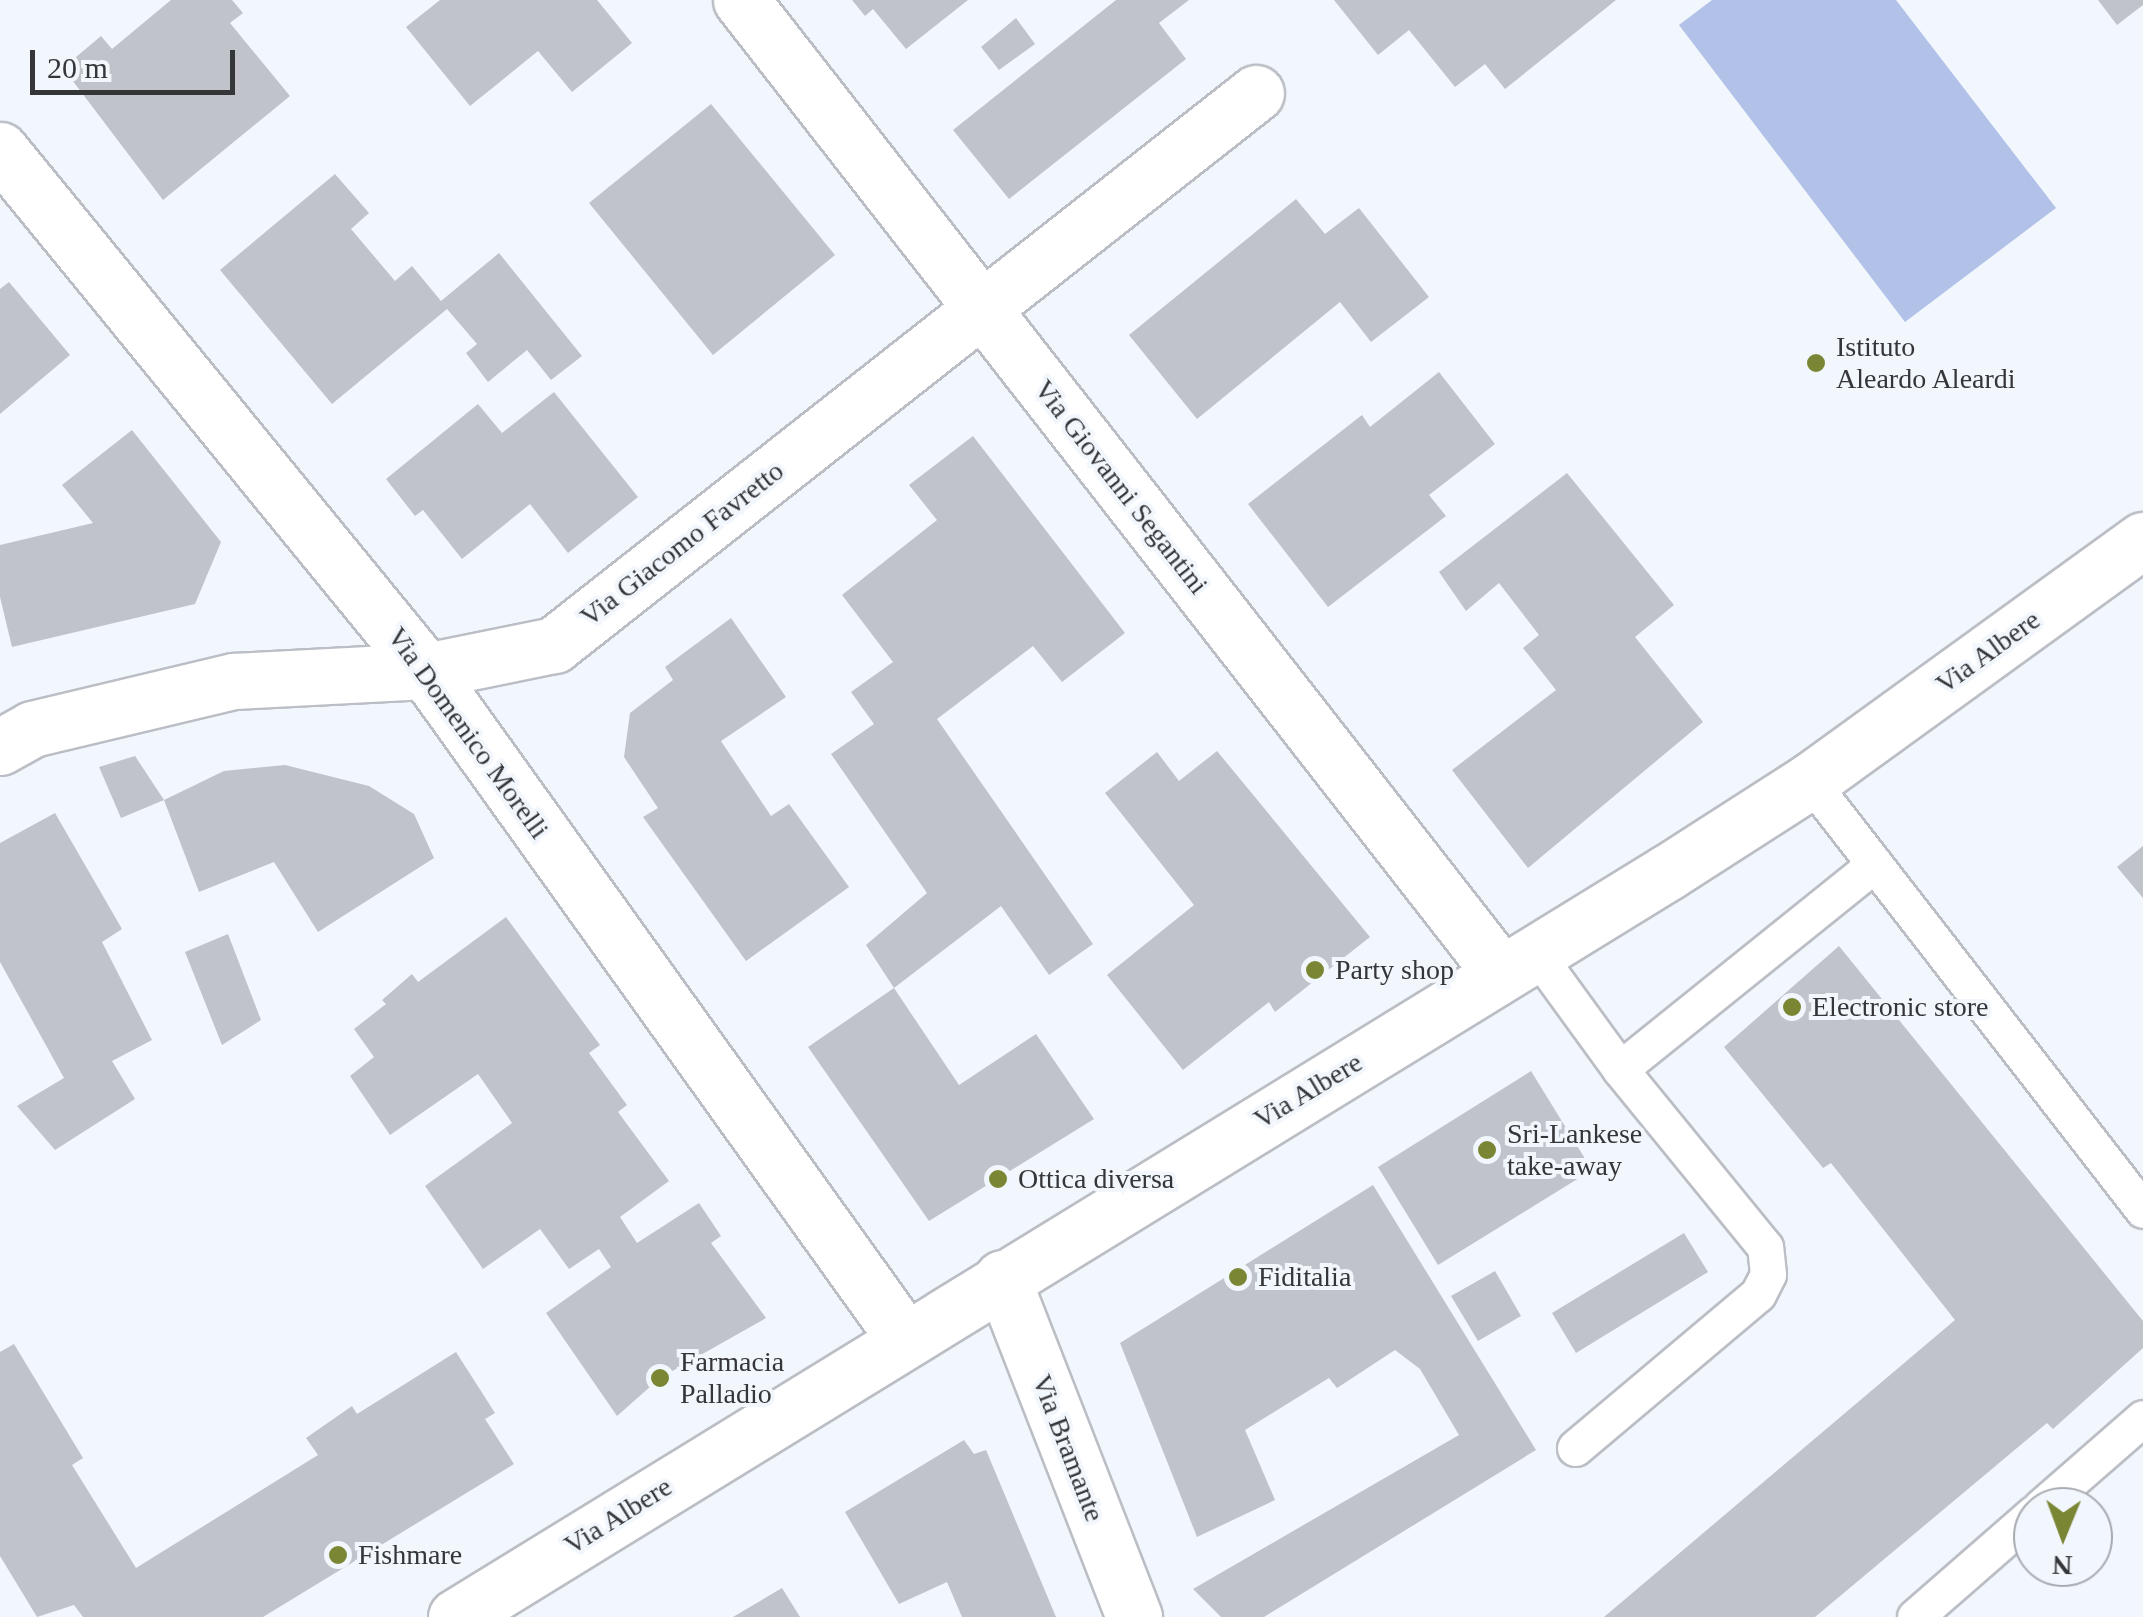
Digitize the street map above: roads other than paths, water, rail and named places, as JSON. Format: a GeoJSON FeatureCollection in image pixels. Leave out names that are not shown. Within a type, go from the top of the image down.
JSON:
{"type":"FeatureCollection","features":[{"type":"Feature","properties":{"kind":"street","name":"Via Giovanni Segantini"},"geometry":{"type":"LineString","coordinates":[[741,0],[982,307],[1518,963]]}},
{"type":"Feature","properties":{"kind":"street","name":"Via Giacomo Favretto"},"geometry":{"type":"LineString","coordinates":[[0,747],[32,729],[234,681],[426,671],[554,645],[1256,93]]}},
{"type":"Feature","properties":{"kind":"street","name":"Via Domenico Morelli"},"geometry":{"type":"LineString","coordinates":[[0,150],[426,671],[905,1339]]}},
{"type":"Feature","properties":{"kind":"street","name":"Via Albere"},"geometry":{"type":"LineString","coordinates":[[456,1617],[1810,781],[2143,540]]}},
{"type":"Feature","properties":{"kind":"street","name":"Via Bramante"},"geometry":{"type":"LineString","coordinates":[[1002,1278],[1134,1617]]}},
{"type":"Feature","properties":{"kind":"lane"},"geometry":{"type":"LineString","coordinates":[[1810,781],[2143,1210]]}},
{"type":"Feature","properties":{"kind":"lane"},"geometry":{"type":"LineString","coordinates":[[1620,1069],[1874,865]]}},
{"type":"Feature","properties":{"kind":"lane"},"geometry":{"type":"LineString","coordinates":[[1518,963],[1620,1069],[1765,1247],[1768,1274],[1758,1294],[1575,1448]]}},
{"type":"Feature","properties":{"kind":"lane"},"geometry":{"type":"LineString","coordinates":[[2064,1487],[2143,1418]]}},
{"type":"Feature","properties":{"kind":"lane"},"geometry":{"type":"LineString","coordinates":[[1915,1617],[2013,1531]]}},
{"type":"Feature","properties":{"kind":"place","name":"Istituto Aleardo Aleardi"},"geometry":{"type":"Point","coordinates":[1816,363]}},
{"type":"Feature","properties":{"kind":"place","name":"Party shop"},"geometry":{"type":"Point","coordinates":[1315,970]}},
{"type":"Feature","properties":{"kind":"place","name":"Electronic store"},"geometry":{"type":"Point","coordinates":[1792,1007]}},
{"type":"Feature","properties":{"kind":"place","name":"Sri-Lankese take-away"},"geometry":{"type":"Point","coordinates":[1487,1150]}},
{"type":"Feature","properties":{"kind":"place","name":"Ottica diversa"},"geometry":{"type":"Point","coordinates":[998,1179]}},
{"type":"Feature","properties":{"kind":"place","name":"Fiditalia"},"geometry":{"type":"Point","coordinates":[1238,1277]}},
{"type":"Feature","properties":{"kind":"place","name":"Farmacia Palladio"},"geometry":{"type":"Point","coordinates":[660,1378]}},
{"type":"Feature","properties":{"kind":"place","name":"Fishmare"},"geometry":{"type":"Point","coordinates":[338,1555]}}]}
